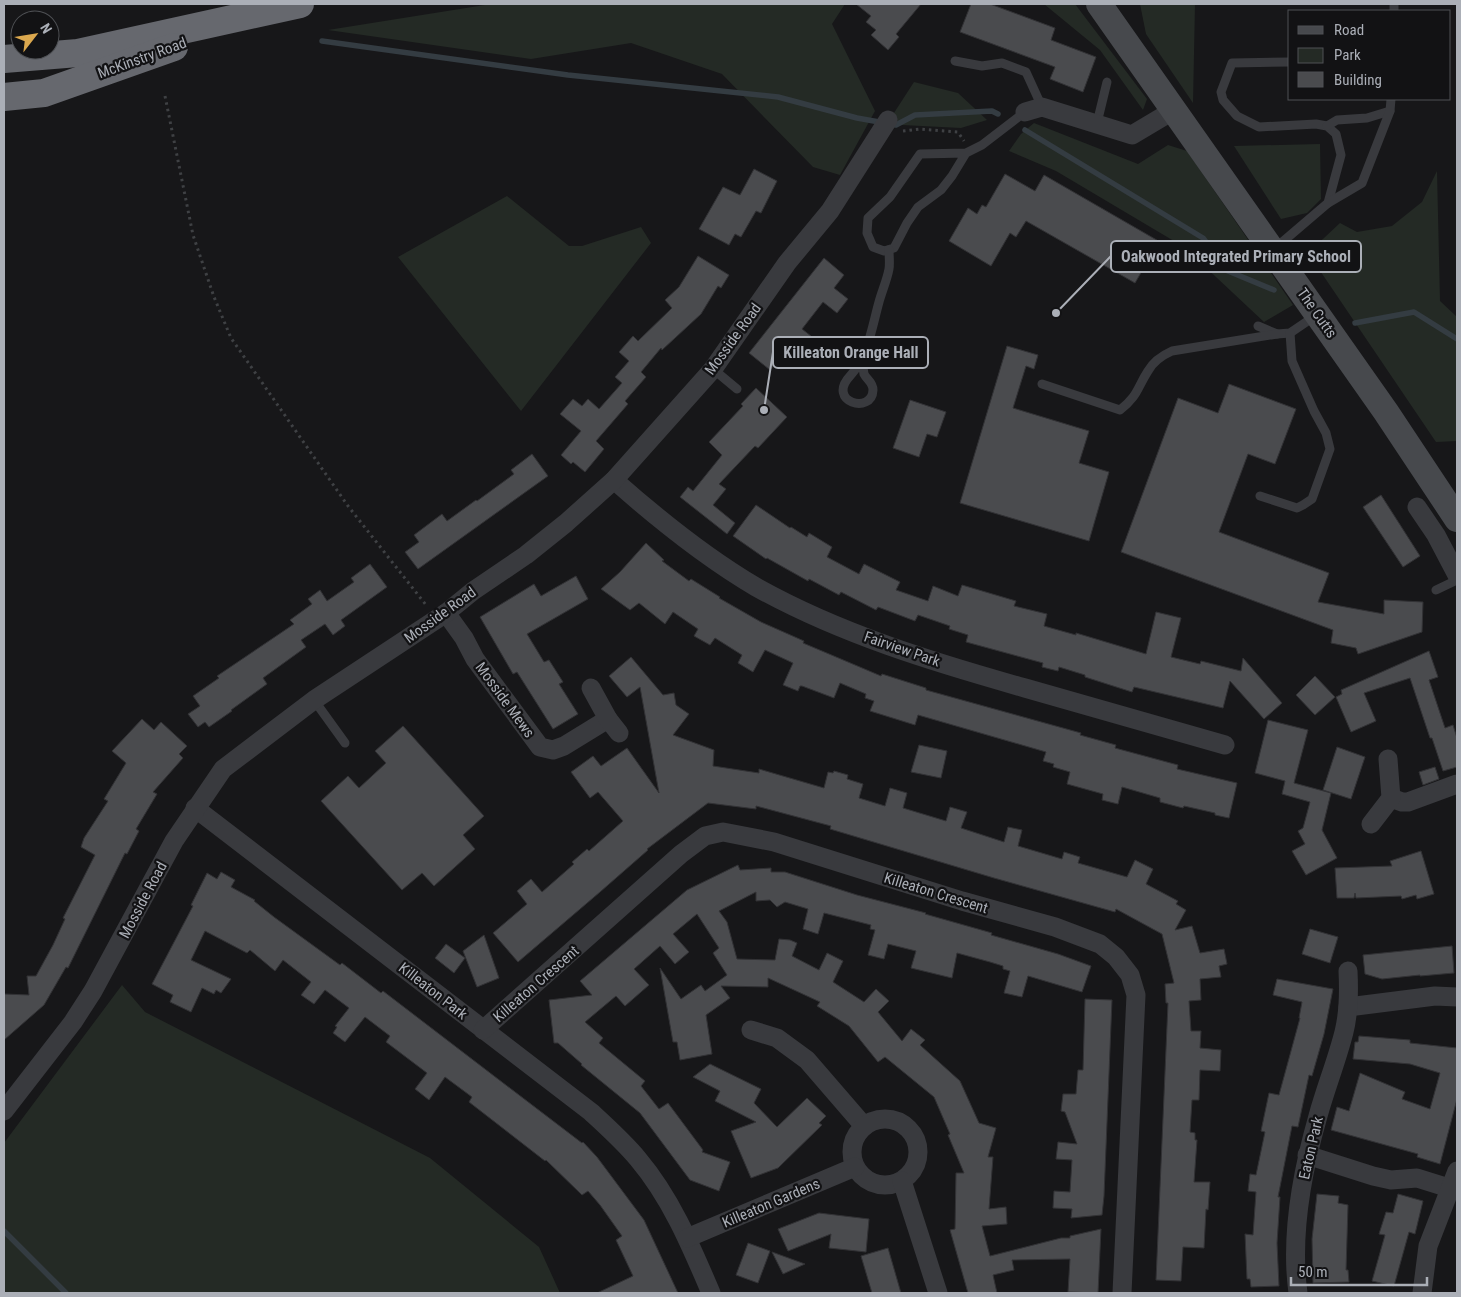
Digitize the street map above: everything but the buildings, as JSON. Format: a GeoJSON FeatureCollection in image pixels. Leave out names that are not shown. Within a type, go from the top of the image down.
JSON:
{"type":"FeatureCollection","features":[{"type":"Feature","properties":{"kind":"highway","name":"McKinstry Road"},"geometry":{"type":"LineString","coordinates":[[4,60],[78,53],[290,6]]}},
{"type":"Feature","properties":{"kind":"highway","name":"McKinstry Road"},"geometry":{"type":"LineString","coordinates":[[4,97],[44,92],[290,6]]}},
{"type":"Feature","properties":{"kind":"highway"},"geometry":{"type":"LineString","coordinates":[[4,113],[44,92]]}},
{"type":"Feature","properties":{"kind":"street","name":"The Cutts"},"geometry":{"type":"LineString","coordinates":[[1107,9],[1174,110],[1386,412],[1457,519]]}},
{"type":"Feature","properties":{"kind":"street"},"geometry":{"type":"LineString","coordinates":[[1034,109],[1097,123],[1132,135],[1174,110]]}},
{"type":"Feature","properties":{"kind":"street","name":"Mosside Road"},"geometry":{"type":"LineString","coordinates":[[4,1111],[74,1022],[174,842],[223,768],[314,700],[441,616],[473,591],[526,555],[566,523],[614,480],[712,369],[787,263],[830,211],[883,127]]}},
{"type":"Feature","properties":{"kind":"street","name":"Fairview Park"},"geometry":{"type":"LineString","coordinates":[[614,480],[707,556],[757,587],[808,613],[889,647],[991,679],[1225,746]]}},
{"type":"Feature","properties":{"kind":"street"},"geometry":{"type":"LineString","coordinates":[[1418,507],[1457,573]]}},
{"type":"Feature","properties":{"kind":"street","name":"Mosside Mews"},"geometry":{"type":"LineString","coordinates":[[441,616],[464,638],[475,659],[540,747],[552,750],[613,726],[591,688]]}},
{"type":"Feature","properties":{"kind":"street"},"geometry":{"type":"LineString","coordinates":[[1371,824],[1391,798],[1388,759]]}},
{"type":"Feature","properties":{"kind":"street"},"geometry":{"type":"LineString","coordinates":[[1391,798],[1408,802],[1457,784]]}},
{"type":"Feature","properties":{"kind":"street","name":"Killeaton Park"},"geometry":{"type":"LineString","coordinates":[[195,808],[591,1112],[638,1158],[664,1195],[687,1238],[712,1293]]}},
{"type":"Feature","properties":{"kind":"street","name":"Killeaton Crescent"},"geometry":{"type":"LineString","coordinates":[[483,1030],[681,854],[705,836],[723,832],[774,842],[962,902],[1055,927],[1100,944],[1116,957],[1130,976],[1136,996],[1122,1293]]}},
{"type":"Feature","properties":{"kind":"street","name":"Eaton Park"},"geometry":{"type":"LineString","coordinates":[[1298,1293],[1296,1243],[1298,1212],[1308,1155],[1318,1115],[1344,1031],[1348,1007],[1348,971]]}},
{"type":"Feature","properties":{"kind":"street"},"geometry":{"type":"LineString","coordinates":[[1348,1007],[1435,996],[1457,997]]}},
{"type":"Feature","properties":{"kind":"street"},"geometry":{"type":"LineString","coordinates":[[751,1030],[777,1038],[807,1060],[864,1126]]}},
{"type":"Feature","properties":{"kind":"street"},"geometry":{"type":"LineString","coordinates":[[884,1119],[895,1120],[905,1125],[917,1143],[918,1154],[913,1169],[902,1181],[892,1185],[875,1184],[861,1176],[855,1167],[852,1158],[853,1141],[864,1126],[874,1121],[884,1119]]}},
{"type":"Feature","properties":{"kind":"street"},"geometry":{"type":"LineString","coordinates":[[1308,1155],[1373,1176],[1391,1180],[1417,1178],[1449,1188]]}},
{"type":"Feature","properties":{"kind":"street","name":"Killeaton Gardens"},"geometry":{"type":"LineString","coordinates":[[687,1238],[855,1167]]}},
{"type":"Feature","properties":{"kind":"street"},"geometry":{"type":"LineString","coordinates":[[1422,1293],[1428,1246],[1457,1171]]}},
{"type":"Feature","properties":{"kind":"street"},"geometry":{"type":"LineString","coordinates":[[902,1181],[938,1293]]}},
{"type":"Feature","properties":{"kind":"lane"},"geometry":{"type":"LineString","coordinates":[[955,61],[982,66],[1002,63],[1026,72],[1034,109],[968,152],[942,190],[918,207],[907,222],[894,248],[884,251],[873,247],[867,233],[868,218],[890,197],[920,154],[968,152]]}},
{"type":"Feature","properties":{"kind":"lane"},"geometry":{"type":"LineString","coordinates":[[1288,62],[1232,63],[1221,92],[1223,100],[1237,116],[1259,127],[1316,124],[1327,126],[1336,134],[1341,155],[1328,203]]}},
{"type":"Feature","properties":{"kind":"lane"},"geometry":{"type":"LineString","coordinates":[[1097,123],[1107,82]]}},
{"type":"Feature","properties":{"kind":"lane"},"geometry":{"type":"LineString","coordinates":[[1273,250],[1328,203],[1362,183],[1390,111],[1391,100]]}},
{"type":"Feature","properties":{"kind":"lane"},"geometry":{"type":"LineString","coordinates":[[1327,126],[1337,120],[1367,118],[1390,111]]}},
{"type":"Feature","properties":{"kind":"lane"},"geometry":{"type":"LineString","coordinates":[[862,358],[865,376],[871,382],[873,392],[864,403],[855,404],[846,399],[843,389],[846,380],[862,358],[889,268],[889,250]]}},
{"type":"Feature","properties":{"kind":"lane"},"geometry":{"type":"LineString","coordinates":[[1042,384],[1120,410],[1133,399],[1148,369],[1164,355],[1172,351],[1290,333],[1318,314]]}},
{"type":"Feature","properties":{"kind":"lane"},"geometry":{"type":"LineString","coordinates":[[1258,326],[1277,334]]}},
{"type":"Feature","properties":{"kind":"lane"},"geometry":{"type":"LineString","coordinates":[[1260,496],[1297,508],[1303,506],[1312,499],[1330,449],[1326,433],[1314,412],[1292,361],[1290,333]]}},
{"type":"Feature","properties":{"kind":"lane"},"geometry":{"type":"LineString","coordinates":[[712,369],[737,389]]}},
{"type":"Feature","properties":{"kind":"lane"},"geometry":{"type":"LineString","coordinates":[[1436,590],[1457,573]]}},
{"type":"Feature","properties":{"kind":"lane"},"geometry":{"type":"LineString","coordinates":[[314,700],[345,743]]}},
{"type":"Feature","properties":{"kind":"path"},"geometry":{"type":"LineString","coordinates":[[165,96],[193,234],[214,297],[231,338],[348,506],[441,616]]}},
{"type":"Feature","properties":{"kind":"path"},"geometry":{"type":"LineString","coordinates":[[883,127],[958,132],[968,152]]}},
{"type":"Feature","properties":{"kind":"green space"},"geometry":{"type":"Polygon","coordinates":[[[491,4],[845,4],[832,24],[875,111],[840,175],[813,167],[722,74],[631,43],[531,59],[328,30],[491,4]]]}},
{"type":"Feature","properties":{"kind":"green space"},"geometry":{"type":"Polygon","coordinates":[[[1044,4],[1075,4],[1147,99],[1143,110],[1100,50],[1044,4]]]}},
{"type":"Feature","properties":{"kind":"green space"},"geometry":{"type":"Polygon","coordinates":[[[1140,4],[1195,4],[1193,103],[1146,34],[1140,4]]]}},
{"type":"Feature","properties":{"kind":"green space"},"geometry":{"type":"Polygon","coordinates":[[[914,82],[958,93],[987,120],[961,128],[902,125],[892,116],[914,82]]]}},
{"type":"Feature","properties":{"kind":"green space"},"geometry":{"type":"Polygon","coordinates":[[[1034,123],[1138,164],[1168,145],[1187,151],[1293,305],[1264,322],[1184,247],[1056,171],[1009,151],[1021,134],[1034,123]]]}},
{"type":"Feature","properties":{"kind":"green space"},"geometry":{"type":"Polygon","coordinates":[[[1320,144],[1321,199],[1307,213],[1281,219],[1234,146],[1320,144]]]}},
{"type":"Feature","properties":{"kind":"green space"},"geometry":{"type":"Polygon","coordinates":[[[1437,171],[1440,301],[1457,317],[1457,441],[1436,442],[1308,253],[1340,223],[1357,232],[1392,226],[1422,202],[1437,171]]]}},
{"type":"Feature","properties":{"kind":"green space"},"geometry":{"type":"Polygon","coordinates":[[[507,196],[569,246],[582,246],[641,227],[651,243],[521,411],[398,257],[507,196]]]}},
{"type":"Feature","properties":{"kind":"green space"},"geometry":{"type":"Polygon","coordinates":[[[122,985],[145,1012],[430,1158],[539,1247],[560,1293],[4,1293],[4,1143],[122,985]]]}},
{"type":"Feature","properties":{"kind":"waterway"},"geometry":{"type":"LineString","coordinates":[[322,41],[568,75],[778,97],[857,118],[896,125],[915,115],[992,111],[998,114]]}},
{"type":"Feature","properties":{"kind":"waterway"},"geometry":{"type":"LineString","coordinates":[[1025,130],[1203,238],[1228,271],[1274,290]]}},
{"type":"Feature","properties":{"kind":"waterway"},"geometry":{"type":"LineString","coordinates":[[1355,323],[1414,312],[1457,339]]}},
{"type":"Feature","properties":{"kind":"waterway"},"geometry":{"type":"LineString","coordinates":[[4,1231],[66,1293]]}},
{"type":"Feature","properties":{"kind":"place","name":"Oakwood Integrated Primary School"},"geometry":{"type":"Point","coordinates":[1056,313]}},
{"type":"Feature","properties":{"kind":"place","name":"Killeaton Orange Hall"},"geometry":{"type":"Point","coordinates":[764,410]}}]}
